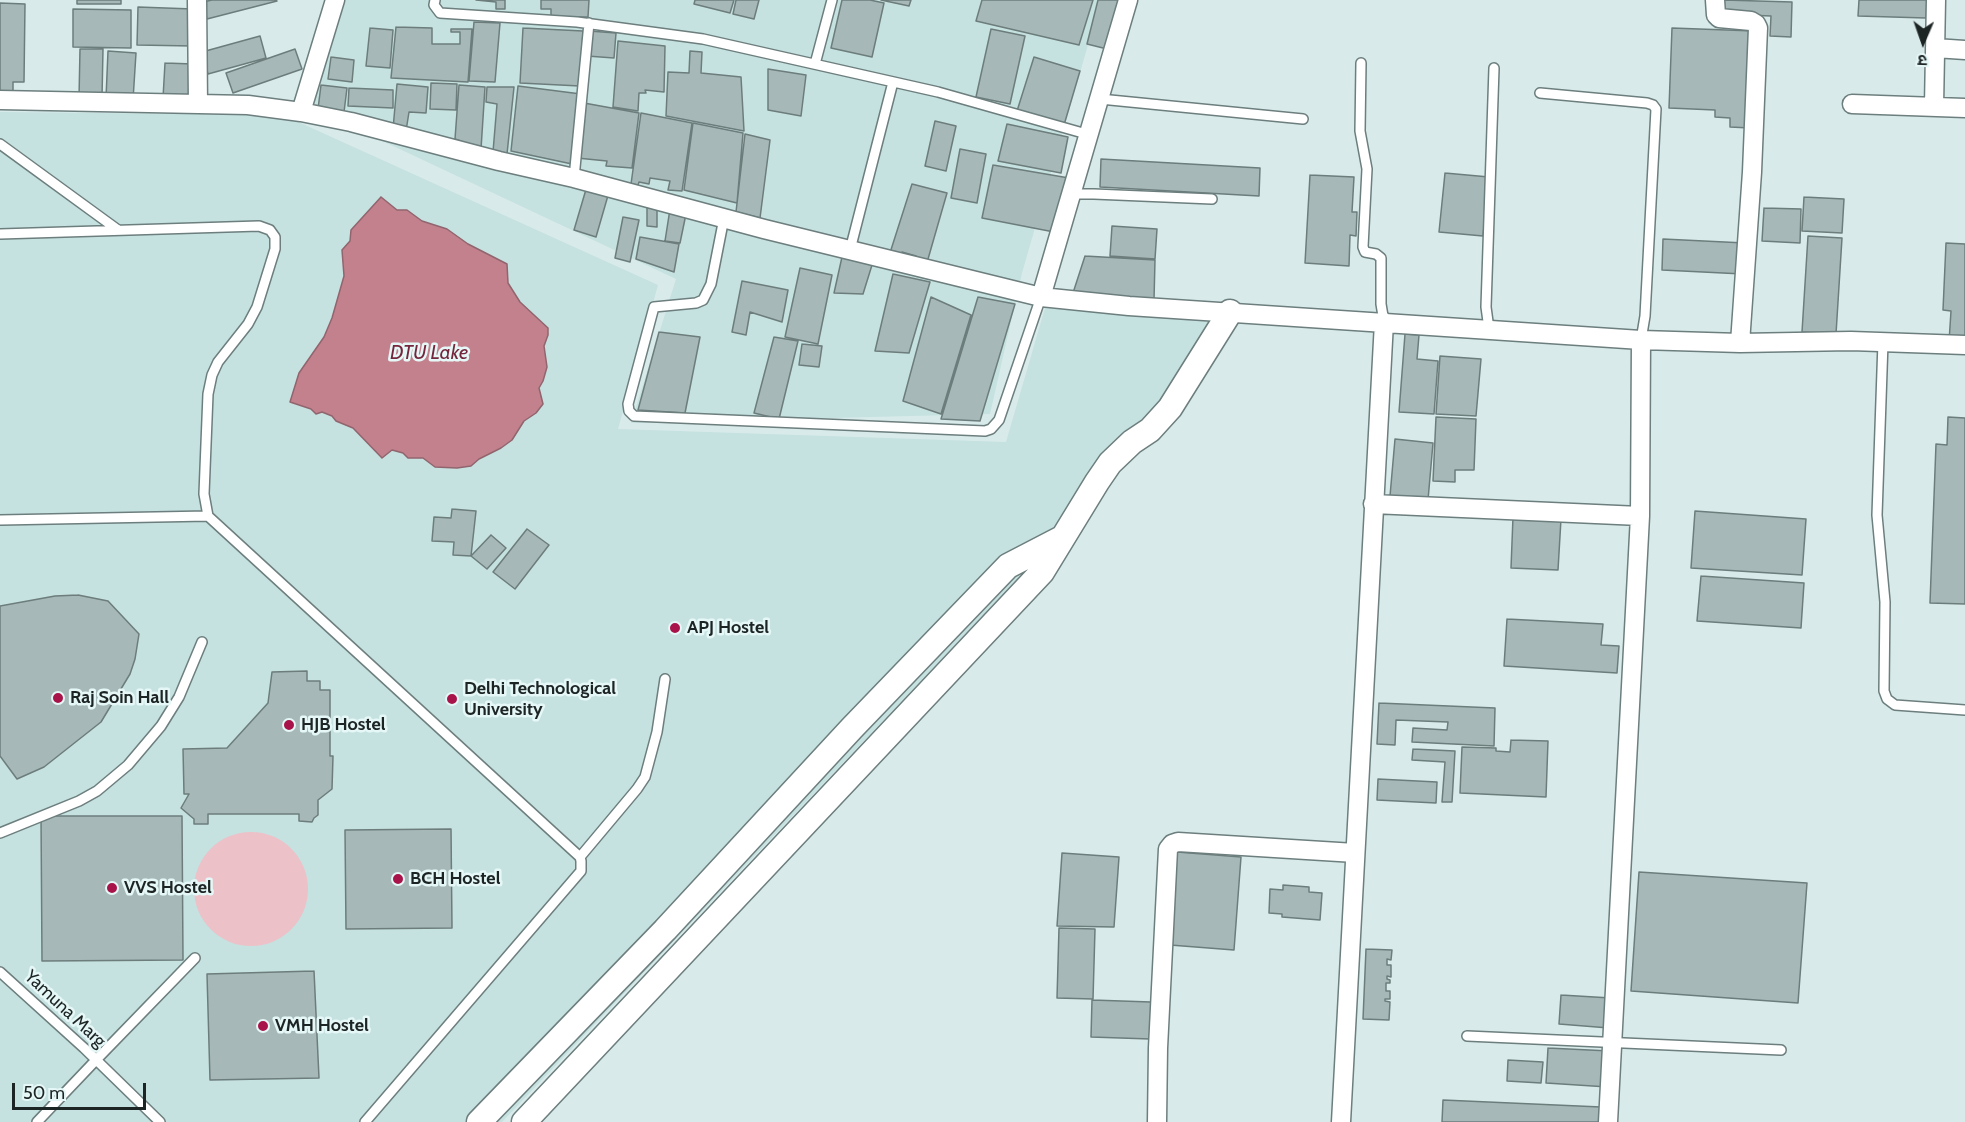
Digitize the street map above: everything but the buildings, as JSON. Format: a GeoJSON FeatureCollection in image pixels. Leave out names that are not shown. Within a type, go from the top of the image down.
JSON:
{"type":"FeatureCollection","features":[{"type":"Feature","properties":{"kind":"street"},"geometry":{"type":"LineString","coordinates":[[197,0],[198,104]]}},
{"type":"Feature","properties":{"kind":"street"},"geometry":{"type":"LineString","coordinates":[[301,112],[335,0]]}},
{"type":"Feature","properties":{"kind":"street"},"geometry":{"type":"LineString","coordinates":[[1041,297],[1128,0]]}},
{"type":"Feature","properties":{"kind":"street"},"geometry":{"type":"LineString","coordinates":[[1715,0],[1716,15],[1719,18],[1751,21],[1758,28],[1752,172],[1740,343]]}},
{"type":"Feature","properties":{"kind":"street"},"geometry":{"type":"LineString","coordinates":[[1934,106],[1936,0]]}},
{"type":"Feature","properties":{"kind":"street"},"geometry":{"type":"LineString","coordinates":[[1935,48],[1965,50]]}},
{"type":"Feature","properties":{"kind":"street"},"geometry":{"type":"LineString","coordinates":[[0,100],[248,105],[301,112],[351,122],[1041,297],[1641,340],[1965,345]]}},
{"type":"Feature","properties":{"kind":"street"},"geometry":{"type":"LineString","coordinates":[[1852,104],[1965,108]]}},
{"type":"Feature","properties":{"kind":"street"},"geometry":{"type":"LineString","coordinates":[[524,1122],[1042,572],[1110,463],[1132,442],[1150,430],[1170,408],[1230,312]]}},
{"type":"Feature","properties":{"kind":"street"},"geometry":{"type":"LineString","coordinates":[[1341,1122],[1384,322]]}},
{"type":"Feature","properties":{"kind":"street"},"geometry":{"type":"LineString","coordinates":[[1608,1122],[1640,516],[1641,340]]}},
{"type":"Feature","properties":{"kind":"street"},"geometry":{"type":"LineString","coordinates":[[1373,504],[1640,516]]}},
{"type":"Feature","properties":{"kind":"street"},"geometry":{"type":"LineString","coordinates":[[479,1122],[665,930],[852,728],[1008,566],[1062,538]]}},
{"type":"Feature","properties":{"kind":"street"},"geometry":{"type":"LineString","coordinates":[[1157,1122],[1158,1048],[1168,849],[1172,844],[1178,842],[1355,853]]}},
{"type":"Feature","properties":{"kind":"lane"},"geometry":{"type":"LineString","coordinates":[[435,0],[434,5],[440,13],[589,23],[703,39],[938,92],[1090,135]]}},
{"type":"Feature","properties":{"kind":"lane"},"geometry":{"type":"LineString","coordinates":[[815,64],[832,0]]}},
{"type":"Feature","properties":{"kind":"lane"},"geometry":{"type":"LineString","coordinates":[[574,178],[589,23]]}},
{"type":"Feature","properties":{"kind":"lane"},"geometry":{"type":"LineString","coordinates":[[1361,63],[1360,131],[1367,169],[1363,247],[1365,252],[1376,254],[1381,258],[1381,304],[1384,322]]}},
{"type":"Feature","properties":{"kind":"lane"},"geometry":{"type":"LineString","coordinates":[[1489,329],[1486,307],[1494,68]]}},
{"type":"Feature","properties":{"kind":"lane"},"geometry":{"type":"LineString","coordinates":[[850,250],[894,82]]}},
{"type":"Feature","properties":{"kind":"lane"},"geometry":{"type":"LineString","coordinates":[[1540,93],[1647,103],[1656,109],[1645,316],[1641,340]]}},
{"type":"Feature","properties":{"kind":"lane"},"geometry":{"type":"LineString","coordinates":[[1100,99],[1303,119]]}},
{"type":"Feature","properties":{"kind":"lane"},"geometry":{"type":"LineString","coordinates":[[0,144],[118,230]]}},
{"type":"Feature","properties":{"kind":"lane"},"geometry":{"type":"LineString","coordinates":[[1072,194],[1212,199]]}},
{"type":"Feature","properties":{"kind":"lane"},"geometry":{"type":"LineString","coordinates":[[724,218],[711,284],[703,300],[696,303],[657,306],[652,310],[628,404],[629,411],[634,416],[985,431],[991,429],[999,420],[1041,297]]}},
{"type":"Feature","properties":{"kind":"lane"},"geometry":{"type":"LineString","coordinates":[[0,234],[259,226],[270,230],[275,237],[275,249],[257,307],[248,324],[218,362],[212,375],[208,394],[204,494],[208,516],[580,858],[581,871],[365,1122]]}},
{"type":"Feature","properties":{"kind":"lane"},"geometry":{"type":"LineString","coordinates":[[1883,342],[1877,515],[1885,602],[1884,692],[1887,699],[1895,705],[1965,710]]}},
{"type":"Feature","properties":{"kind":"lane"},"geometry":{"type":"LineString","coordinates":[[0,520],[208,516]]}},
{"type":"Feature","properties":{"kind":"lane"},"geometry":{"type":"LineString","coordinates":[[0,833],[79,801],[97,791],[128,765],[161,726],[178,697],[202,642]]}},
{"type":"Feature","properties":{"kind":"lane"},"geometry":{"type":"LineString","coordinates":[[580,858],[645,777],[657,732],[665,679]]}},
{"type":"Feature","properties":{"kind":"lane"},"geometry":{"type":"LineString","coordinates":[[37,1122],[195,958]]}},
{"type":"Feature","properties":{"kind":"lane","name":"Yamuna Marg"},"geometry":{"type":"LineString","coordinates":[[0,972],[96,1060],[159,1122]]}},
{"type":"Feature","properties":{"kind":"lane"},"geometry":{"type":"LineString","coordinates":[[1467,1036],[1781,1050]]}},
{"type":"Feature","properties":{"kind":"shaded area"},"geometry":{"type":"Polygon","coordinates":[[[343,0],[1101,0],[1022,273],[990,414],[631,423],[676,279],[306,105],[343,0]]]}},
{"type":"Feature","properties":{"kind":"shaded area","name":"Delhi Technological University"},"geometry":{"type":"Polygon","coordinates":[[[0,112],[283,115],[658,285],[618,429],[1006,442],[1045,308],[1230,312],[1159,430],[502,1122],[0,1122],[0,112]]]}},
{"type":"Feature","properties":{"kind":"shaded area"},"geometry":{"type":"Polygon","coordinates":[[[251,832],[273,837],[291,849],[303,867],[308,889],[303,911],[291,929],[273,941],[251,946],[229,941],[211,929],[199,911],[194,889],[199,867],[211,849],[229,837],[251,832]]]}},
{"type":"Feature","properties":{"kind":"water","name":"DTU Lake"},"geometry":{"type":"Polygon","coordinates":[[[381,197],[397,210],[407,210],[422,221],[447,229],[468,244],[507,264],[508,283],[520,302],[548,328],[544,346],[547,367],[539,388],[543,404],[536,413],[524,421],[512,440],[471,466],[435,467],[423,458],[408,458],[403,453],[392,450],[382,458],[353,428],[336,421],[332,416],[322,412],[316,414],[311,409],[290,402],[299,373],[324,337],[332,318],[344,276],[342,250],[350,241],[351,230],[381,197]]]}},
{"type":"Feature","properties":{"kind":"place","name":"APJ Hostel"},"geometry":{"type":"Point","coordinates":[675,628]}},
{"type":"Feature","properties":{"kind":"place","name":"Raj Soin Hall"},"geometry":{"type":"Point","coordinates":[58,698]}},
{"type":"Feature","properties":{"kind":"place","name":"Delhi Technological University"},"geometry":{"type":"Point","coordinates":[452,699]}},
{"type":"Feature","properties":{"kind":"place","name":"HJB Hostel"},"geometry":{"type":"Point","coordinates":[289,725]}},
{"type":"Feature","properties":{"kind":"place","name":"BCH Hostel"},"geometry":{"type":"Point","coordinates":[398,879]}},
{"type":"Feature","properties":{"kind":"place","name":"VVS Hostel"},"geometry":{"type":"Point","coordinates":[112,888]}},
{"type":"Feature","properties":{"kind":"place","name":"VMH Hostel"},"geometry":{"type":"Point","coordinates":[263,1026]}}]}
